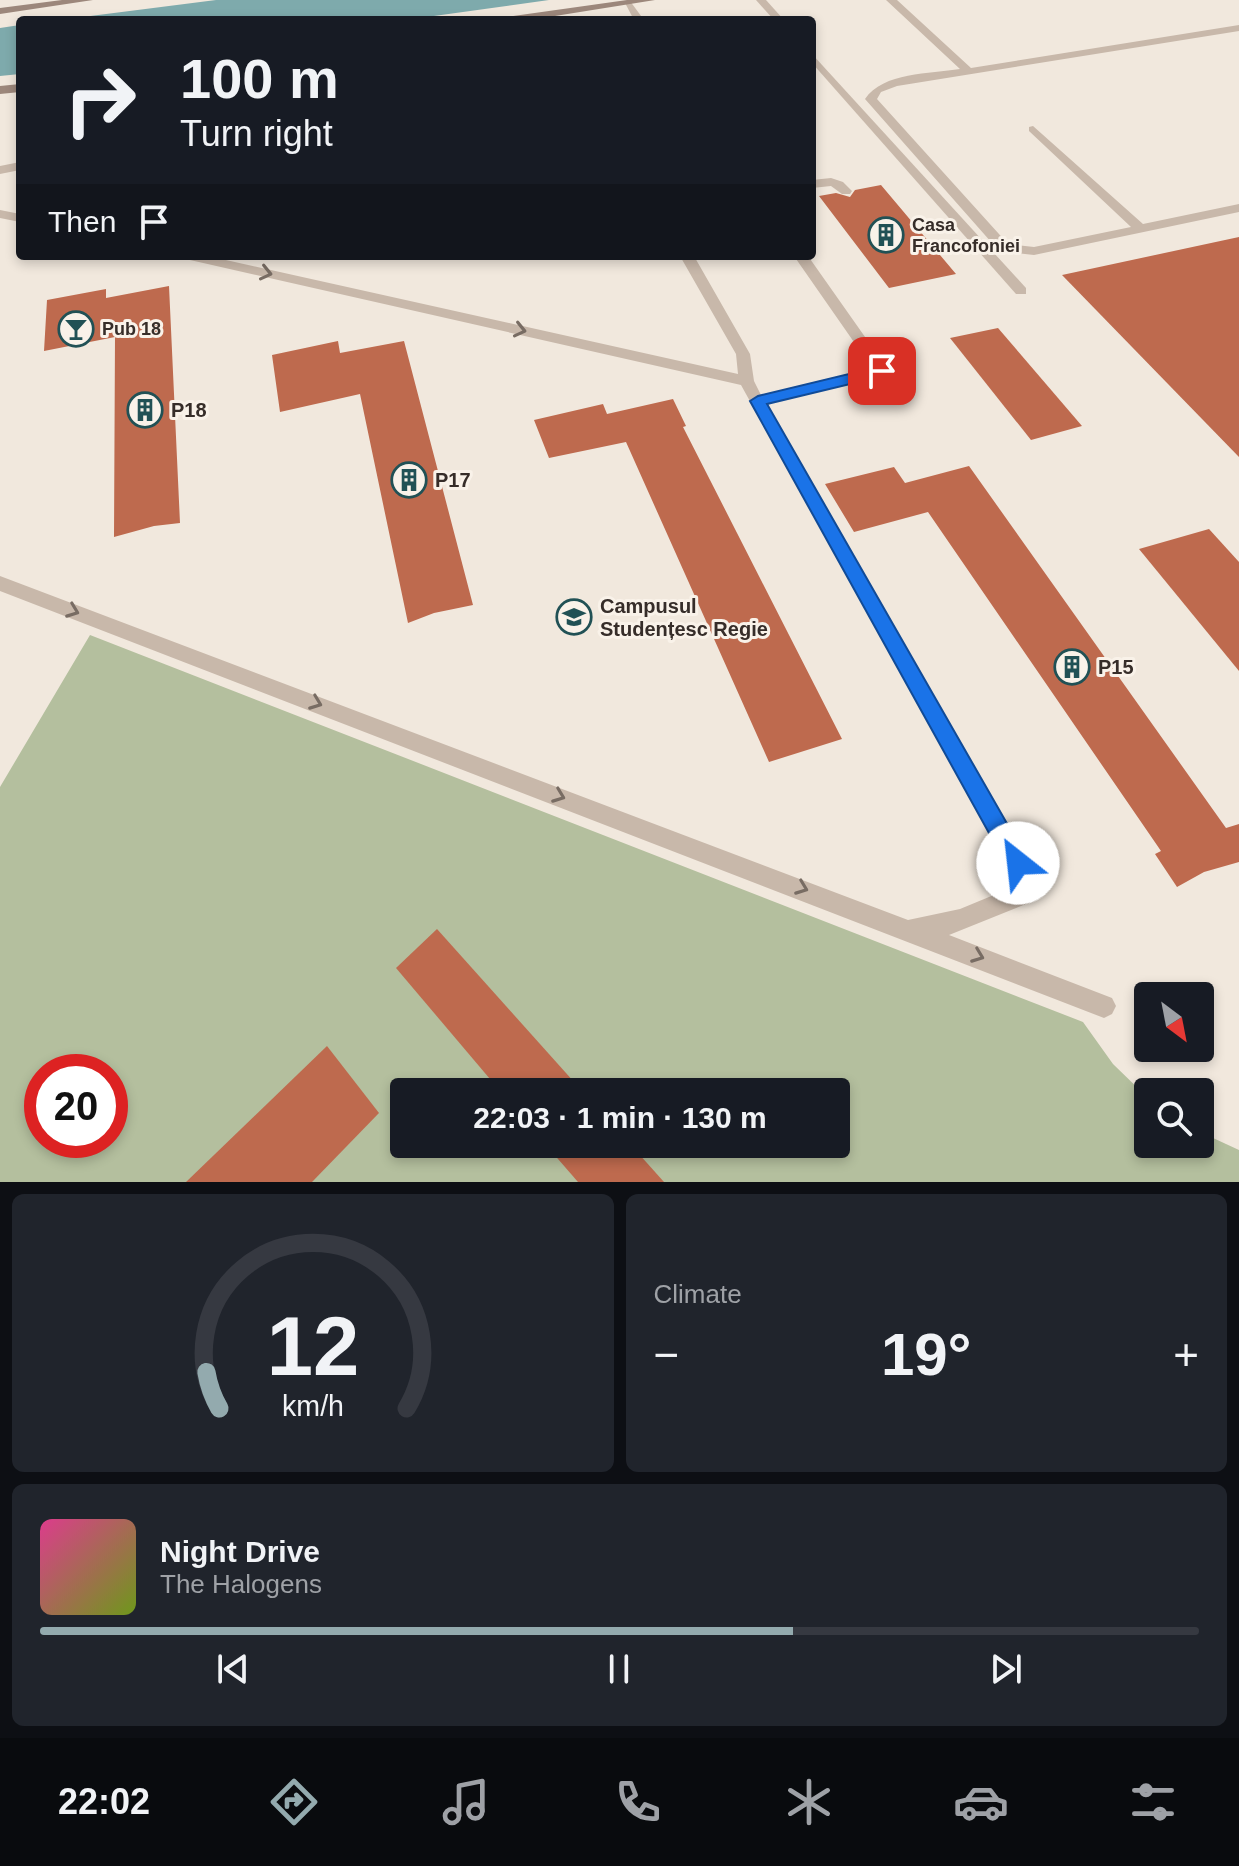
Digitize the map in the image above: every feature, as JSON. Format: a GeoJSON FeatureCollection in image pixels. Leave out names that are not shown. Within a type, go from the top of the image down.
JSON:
{"type":"FeatureCollection","features":[{"type":"Feature","properties":{"kind":"main road"},"geometry":{"type":"LineString","coordinates":[[0,11],[88,0]]}},
{"type":"Feature","properties":{"kind":"main road"},"geometry":{"type":"LineString","coordinates":[[534,16],[650,0]]}},
{"type":"Feature","properties":{"kind":"lane"},"geometry":{"type":"LineString","coordinates":[[761,0],[775,16]]}},
{"type":"Feature","properties":{"kind":"lane"},"geometry":{"type":"LineString","coordinates":[[891,0],[968,71]]}},
{"type":"Feature","properties":{"kind":"lane"},"geometry":{"type":"LineString","coordinates":[[627,3],[636,16]]}},
{"type":"Feature","properties":{"kind":"lane"},"geometry":{"type":"LineString","coordinates":[[1239,28],[895,83],[877,90],[871,99],[1004,248],[1034,251],[1239,208]]}},
{"type":"Feature","properties":{"kind":"lane"},"geometry":{"type":"LineString","coordinates":[[816,61],[1021,291]]}},
{"type":"Feature","properties":{"kind":"lane"},"geometry":{"type":"LineString","coordinates":[[1033,129],[1140,228]]}},
{"type":"Feature","properties":{"kind":"lane"},"geometry":{"type":"LineString","coordinates":[[816,183],[828,180],[840,184],[846,191]]}},
{"type":"Feature","properties":{"kind":"lane"},"geometry":{"type":"LineString","coordinates":[[208,260],[746,381]]}},
{"type":"Feature","properties":{"kind":"lane"},"geometry":{"type":"LineString","coordinates":[[689,260],[743,354],[746,381],[1033,890],[955,922],[929,929],[905,927]]}},
{"type":"Feature","properties":{"kind":"lane"},"geometry":{"type":"LineString","coordinates":[[758,401],[882,371],[804,260]]}},
{"type":"Feature","properties":{"kind":"lane"},"geometry":{"type":"LineString","coordinates":[[0,583],[905,927],[1104,1006]]}},
{"type":"Feature","properties":{"kind":"green space"},"geometry":{"type":"Polygon","coordinates":[[[90,635],[1083,1022],[1113,1064],[1134,1084],[1134,1158],[1214,1158],[1214,1138],[1239,1150],[1239,1182],[0,1182],[0,787],[90,635]]]}},
{"type":"Feature","properties":{"kind":"water"},"geometry":{"type":"Polygon","coordinates":[[[216,0],[549,0],[434,16],[90,16],[216,0]]]}},
{"type":"Feature","properties":{"kind":"water"},"geometry":{"type":"Polygon","coordinates":[[[16,26],[16,74],[0,76],[0,28],[16,26]]]}},
{"type":"Feature","properties":{"kind":"building","name":"Casa Francofoniei"},"geometry":{"type":"Polygon","coordinates":[[[881,185],[956,274],[889,288],[819,196],[836,193],[850,197],[855,190],[881,185]]]}},
{"type":"Feature","properties":{"kind":"building"},"geometry":{"type":"Polygon","coordinates":[[[1239,237],[1239,457],[1062,275],[1239,237]]]}},
{"type":"Feature","properties":{"kind":"building","name":"P18"},"geometry":{"type":"Polygon","coordinates":[[[169,286],[180,523],[154,526],[114,537],[115,337],[44,351],[47,300],[106,289],[106,298],[169,286]]]}},
{"type":"Feature","properties":{"kind":"building"},"geometry":{"type":"Polygon","coordinates":[[[998,328],[1082,426],[1031,440],[950,338],[998,328]]]}},
{"type":"Feature","properties":{"kind":"building","name":"P17"},"geometry":{"type":"Polygon","coordinates":[[[338,341],[340,353],[404,341],[473,605],[434,613],[408,623],[360,394],[280,412],[272,355],[338,341]]]}},
{"type":"Feature","properties":{"kind":"building"},"geometry":{"type":"Polygon","coordinates":[[[673,399],[686,426],[683,427],[842,739],[769,762],[626,442],[549,458],[534,420],[603,404],[607,414],[673,399]]]}},
{"type":"Feature","properties":{"kind":"building","name":"P15"},"geometry":{"type":"Polygon","coordinates":[[[969,466],[1226,828],[1239,824],[1239,862],[1204,872],[1177,887],[1155,854],[1161,851],[928,512],[854,532],[825,484],[894,467],[905,483],[969,466]]]}},
{"type":"Feature","properties":{"kind":"building"},"geometry":{"type":"Polygon","coordinates":[[[1209,529],[1239,562],[1239,671],[1139,549],[1209,529]]]}},
{"type":"Feature","properties":{"kind":"building"},"geometry":{"type":"Polygon","coordinates":[[[437,929],[570,1078],[489,1078],[396,968],[437,929]]]}},
{"type":"Feature","properties":{"kind":"building"},"geometry":{"type":"Polygon","coordinates":[[[327,1046],[379,1113],[312,1182],[186,1182],[327,1046]]]}},
{"type":"Feature","properties":{"kind":"building"},"geometry":{"type":"Polygon","coordinates":[[[557,1158],[643,1158],[664,1182],[578,1182],[557,1158]]]}},
{"type":"Feature","properties":{"kind":"place","name":"Casa Francofoniei"},"geometry":{"type":"Point","coordinates":[886,235]}},
{"type":"Feature","properties":{"kind":"place","name":"Pub 18"},"geometry":{"type":"Point","coordinates":[76,329]}},
{"type":"Feature","properties":{"kind":"place","name":"P18"},"geometry":{"type":"Point","coordinates":[145,410]}},
{"type":"Feature","properties":{"kind":"place","name":"P17"},"geometry":{"type":"Point","coordinates":[409,480]}},
{"type":"Feature","properties":{"kind":"place","name":"Campusul Studențesc Regie"},"geometry":{"type":"Point","coordinates":[574,617]}},
{"type":"Feature","properties":{"kind":"place","name":"P15"},"geometry":{"type":"Point","coordinates":[1072,667]}},
{"type":"Feature","properties":{"kind":"route"},"geometry":{"type":"LineString","coordinates":[[882,371],[758,401],[1018,863]]}}]}
